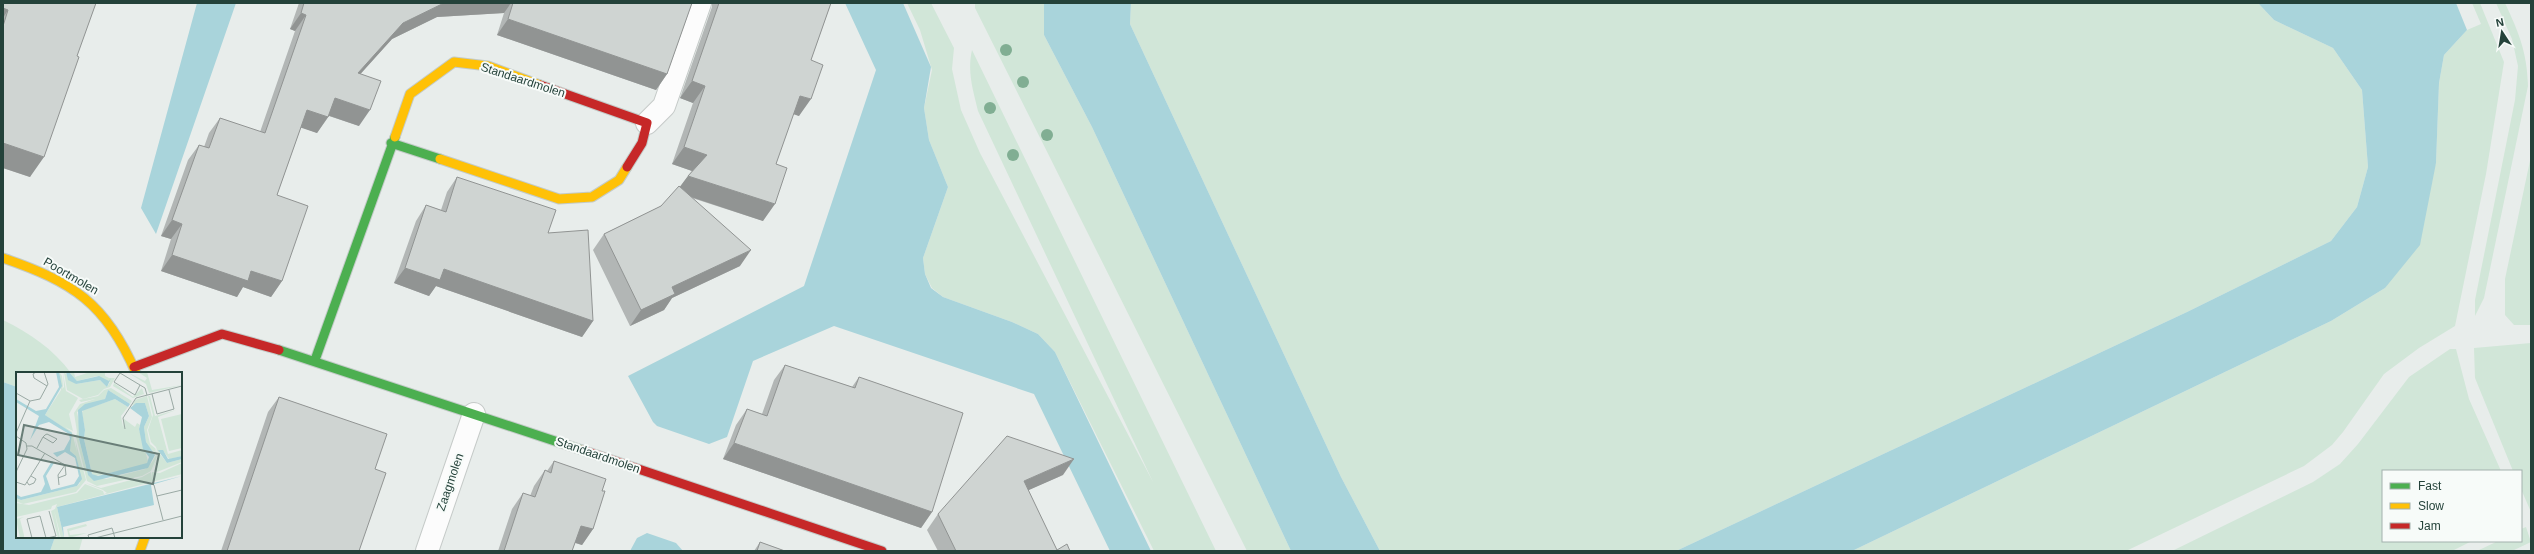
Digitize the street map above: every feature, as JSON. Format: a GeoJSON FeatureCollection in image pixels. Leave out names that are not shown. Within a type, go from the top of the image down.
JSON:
{"type":"FeatureCollection","features":[{"type":"Feature","properties":{"kind":"street"},"geometry":{"type":"LineString","coordinates":[[391,143],[558,199],[592,197],[619,180],[642,143],[647,123],[664,106],[700,3]]}},
{"type":"Feature","properties":{"kind":"street","name":"Standaardmolen"},"geometry":{"type":"LineString","coordinates":[[315,360],[391,143],[410,94],[454,62],[488,66],[647,123]]}},
{"type":"Feature","properties":{"kind":"street","name":"Poortmolen"},"geometry":{"type":"LineString","coordinates":[[3,258],[32,268],[71,288],[96,305],[112,325],[135,370]]}},
{"type":"Feature","properties":{"kind":"street","name":"Standaardmolen"},"geometry":{"type":"LineString","coordinates":[[135,370],[222,334],[315,360],[881,551]]}},
{"type":"Feature","properties":{"kind":"street","name":"Zaagmolen"},"geometry":{"type":"LineString","coordinates":[[427,551],[474,414]]}},
{"type":"Feature","properties":{"kind":"street"},"geometry":{"type":"LineString","coordinates":[[140,551],[145,538]]}},
{"type":"Feature","properties":{"kind":"green space"},"geometry":{"type":"Polygon","coordinates":[[[907,3],[931,3],[954,48],[952,69],[961,110],[980,153],[1153,482],[978,111],[970,73],[972,50],[1216,551],[1154,551],[1055,352],[1038,334],[1012,322],[943,297],[932,288],[925,274],[923,258],[948,187],[929,140],[924,108],[932,70],[920,30],[907,3]]]}},
{"type":"Feature","properties":{"kind":"green space"},"geometry":{"type":"Polygon","coordinates":[[[975,3],[1044,3],[1044,35],[1092,127],[1291,551],[1247,551],[975,8],[975,3]]]}},
{"type":"Feature","properties":{"kind":"green space"},"geometry":{"type":"Polygon","coordinates":[[[1131,3],[2258,3],[2274,20],[2333,48],[2362,90],[2368,167],[2357,207],[2331,241],[2187,312],[1676,551],[1380,551],[1341,477],[1130,24],[1131,3]]]}},
{"type":"Feature","properties":{"kind":"green space"},"geometry":{"type":"Polygon","coordinates":[[[2472,3],[2480,3],[2504,62],[2486,174],[2455,326],[2419,348],[2384,374],[2332,445],[2304,466],[2126,551],[1852,551],[2331,321],[2385,288],[2436,163],[2439,83],[2444,55],[2467,30],[2481,24],[2472,3]]]}},
{"type":"Feature","properties":{"kind":"green space"},"geometry":{"type":"Polygon","coordinates":[[[2496,3],[2505,3],[2518,33],[2526,63],[2528,86],[2484,298],[2475,316],[2475,300],[2515,100],[2518,66],[2512,39],[2496,3]]]}},
{"type":"Feature","properties":{"kind":"green space"},"geometry":{"type":"Polygon","coordinates":[[[2531,156],[2531,325],[2514,325],[2505,315],[2505,279],[2531,156]]]}},
{"type":"Feature","properties":{"kind":"green space"},"geometry":{"type":"Polygon","coordinates":[[[3,320],[40,342],[57,356],[70,372],[16,372],[16,387],[3,382],[3,320]]]}},
{"type":"Feature","properties":{"kind":"green space"},"geometry":{"type":"Polygon","coordinates":[[[2531,343],[2531,512],[2522,491],[2522,470],[2513,470],[2475,378],[2474,348],[2531,343]]]}},
{"type":"Feature","properties":{"kind":"green space"},"geometry":{"type":"Polygon","coordinates":[[[2450,349],[2456,349],[2469,399],[2501,470],[2382,470],[2382,542],[2470,542],[2452,551],[2172,551],[2313,482],[2340,464],[2358,444],[2409,377],[2450,349]]]}},
{"type":"Feature","properties":{"kind":"green space"},"geometry":{"type":"Polygon","coordinates":[[[2526,527],[2531,542],[2512,551],[2477,551],[2496,542],[2522,542],[2522,529],[2526,527]]]}},
{"type":"Feature","properties":{"kind":"green space"},"geometry":{"type":"Polygon","coordinates":[[[55,538],[83,538],[79,551],[50,551],[55,538]]]}},
{"type":"Feature","properties":{"kind":"water"},"geometry":{"type":"Polygon","coordinates":[[[197,3],[236,3],[156,234],[141,208],[197,3]]]}},
{"type":"Feature","properties":{"kind":"water"},"geometry":{"type":"Polygon","coordinates":[[[845,3],[903,3],[931,67],[924,108],[929,140],[948,187],[923,258],[925,274],[931,288],[943,297],[1012,322],[1038,334],[1055,352],[1151,551],[1110,551],[1034,394],[834,326],[753,361],[727,437],[709,444],[657,426],[653,422],[628,376],[804,286],[876,70],[845,3]]]}},
{"type":"Feature","properties":{"kind":"water"},"geometry":{"type":"Polygon","coordinates":[[[1044,3],[1131,3],[1130,24],[1341,477],[1380,551],[1291,551],[1092,127],[1044,35],[1044,3]]]}},
{"type":"Feature","properties":{"kind":"water"},"geometry":{"type":"Polygon","coordinates":[[[2258,3],[2456,3],[2467,30],[2444,55],[2439,83],[2436,163],[2420,245],[2385,288],[2331,321],[1852,551],[1676,551],[2187,312],[2331,241],[2357,207],[2368,167],[2362,90],[2333,48],[2274,20],[2258,3]]]}},
{"type":"Feature","properties":{"kind":"water"},"geometry":{"type":"Polygon","coordinates":[[[3,382],[16,387],[16,538],[55,538],[50,551],[3,551],[3,382]]]}},
{"type":"Feature","properties":{"kind":"water"},"geometry":{"type":"Polygon","coordinates":[[[647,533],[676,543],[683,551],[630,551],[637,538],[647,533]]]}},
{"type":"Feature","properties":{"kind":"building"},"geometry":{"type":"Polygon","coordinates":[[[3,3],[96,3],[44,157],[3,143],[3,26],[8,10],[3,8],[3,3]]]}},
{"type":"Feature","properties":{"kind":"building"},"geometry":{"type":"Polygon","coordinates":[[[304,3],[444,3],[403,23],[358,73],[381,81],[370,110],[335,98],[328,117],[307,110],[277,195],[308,206],[282,281],[251,271],[248,281],[172,255],[182,224],[172,220],[199,145],[209,148],[220,118],[265,133],[306,15],[301,13],[304,3]]]}},
{"type":"Feature","properties":{"kind":"building"},"geometry":{"type":"Polygon","coordinates":[[[513,3],[692,3],[667,74],[508,19],[513,3]]]}},
{"type":"Feature","properties":{"kind":"building"},"geometry":{"type":"Polygon","coordinates":[[[719,3],[831,3],[811,60],[823,65],[811,99],[800,96],[776,164],[787,168],[775,204],[688,176],[707,155],[684,147],[705,86],[692,81],[719,3]]]}},
{"type":"Feature","properties":{"kind":"building"},"geometry":{"type":"Polygon","coordinates":[[[457,177],[556,210],[548,233],[588,230],[593,321],[444,269],[440,280],[405,268],[426,205],[446,212],[457,177]]]}},
{"type":"Feature","properties":{"kind":"building"},"geometry":{"type":"Polygon","coordinates":[[[679,186],[751,250],[672,287],[675,294],[641,310],[604,234],[661,206],[679,186]]]}},
{"type":"Feature","properties":{"kind":"building"},"geometry":{"type":"Polygon","coordinates":[[[785,365],[855,388],[859,377],[963,413],[932,512],[734,443],[747,409],[767,416],[785,365]]]}},
{"type":"Feature","properties":{"kind":"building"},"geometry":{"type":"Polygon","coordinates":[[[279,397],[387,434],[375,469],[386,473],[359,551],[227,551],[279,397]]]}},
{"type":"Feature","properties":{"kind":"building"},"geometry":{"type":"Polygon","coordinates":[[[1007,436],[1074,459],[1024,481],[1057,550],[1067,544],[1070,551],[956,551],[938,514],[1007,436]]]}},
{"type":"Feature","properties":{"kind":"building"},"geometry":{"type":"Polygon","coordinates":[[[554,461],[606,479],[602,491],[605,491],[593,529],[581,526],[572,551],[504,551],[523,493],[535,497],[545,470],[551,473],[554,461]]]}},
{"type":"Feature","properties":{"kind":"building"},"geometry":{"type":"Polygon","coordinates":[[[760,542],[785,551],[757,551],[760,542]]]}},
{"type":"Feature","properties":{"kind":"traffic: fast"},"geometry":{"type":"LineString","coordinates":[[315,360],[395,137]]}},
{"type":"Feature","properties":{"kind":"traffic: fast"},"geometry":{"type":"LineString","coordinates":[[391,143],[440,159]]}},
{"type":"Feature","properties":{"kind":"traffic: fast"},"geometry":{"type":"LineString","coordinates":[[279,350],[582,450]]}},
{"type":"Feature","properties":{"kind":"traffic: slow"},"geometry":{"type":"LineString","coordinates":[[395,137],[410,94],[454,62],[488,66],[540,85]]}},
{"type":"Feature","properties":{"kind":"traffic: slow"},"geometry":{"type":"LineString","coordinates":[[440,159],[559,199],[592,197],[619,180],[627,167]]}},
{"type":"Feature","properties":{"kind":"traffic: slow"},"geometry":{"type":"LineString","coordinates":[[3,258],[49,276],[68,286],[84,298],[99,312],[112,329],[125,349],[136,372]]}},
{"type":"Feature","properties":{"kind":"traffic: slow"},"geometry":{"type":"LineString","coordinates":[[140,551],[145,538]]}},
{"type":"Feature","properties":{"kind":"traffic: jam"},"geometry":{"type":"LineString","coordinates":[[540,85],[647,123],[642,143],[627,167]]}},
{"type":"Feature","properties":{"kind":"traffic: jam"},"geometry":{"type":"LineString","coordinates":[[134,367],[222,334],[279,350]]}},
{"type":"Feature","properties":{"kind":"traffic: jam"},"geometry":{"type":"LineString","coordinates":[[582,450],[882,551]]}}]}
